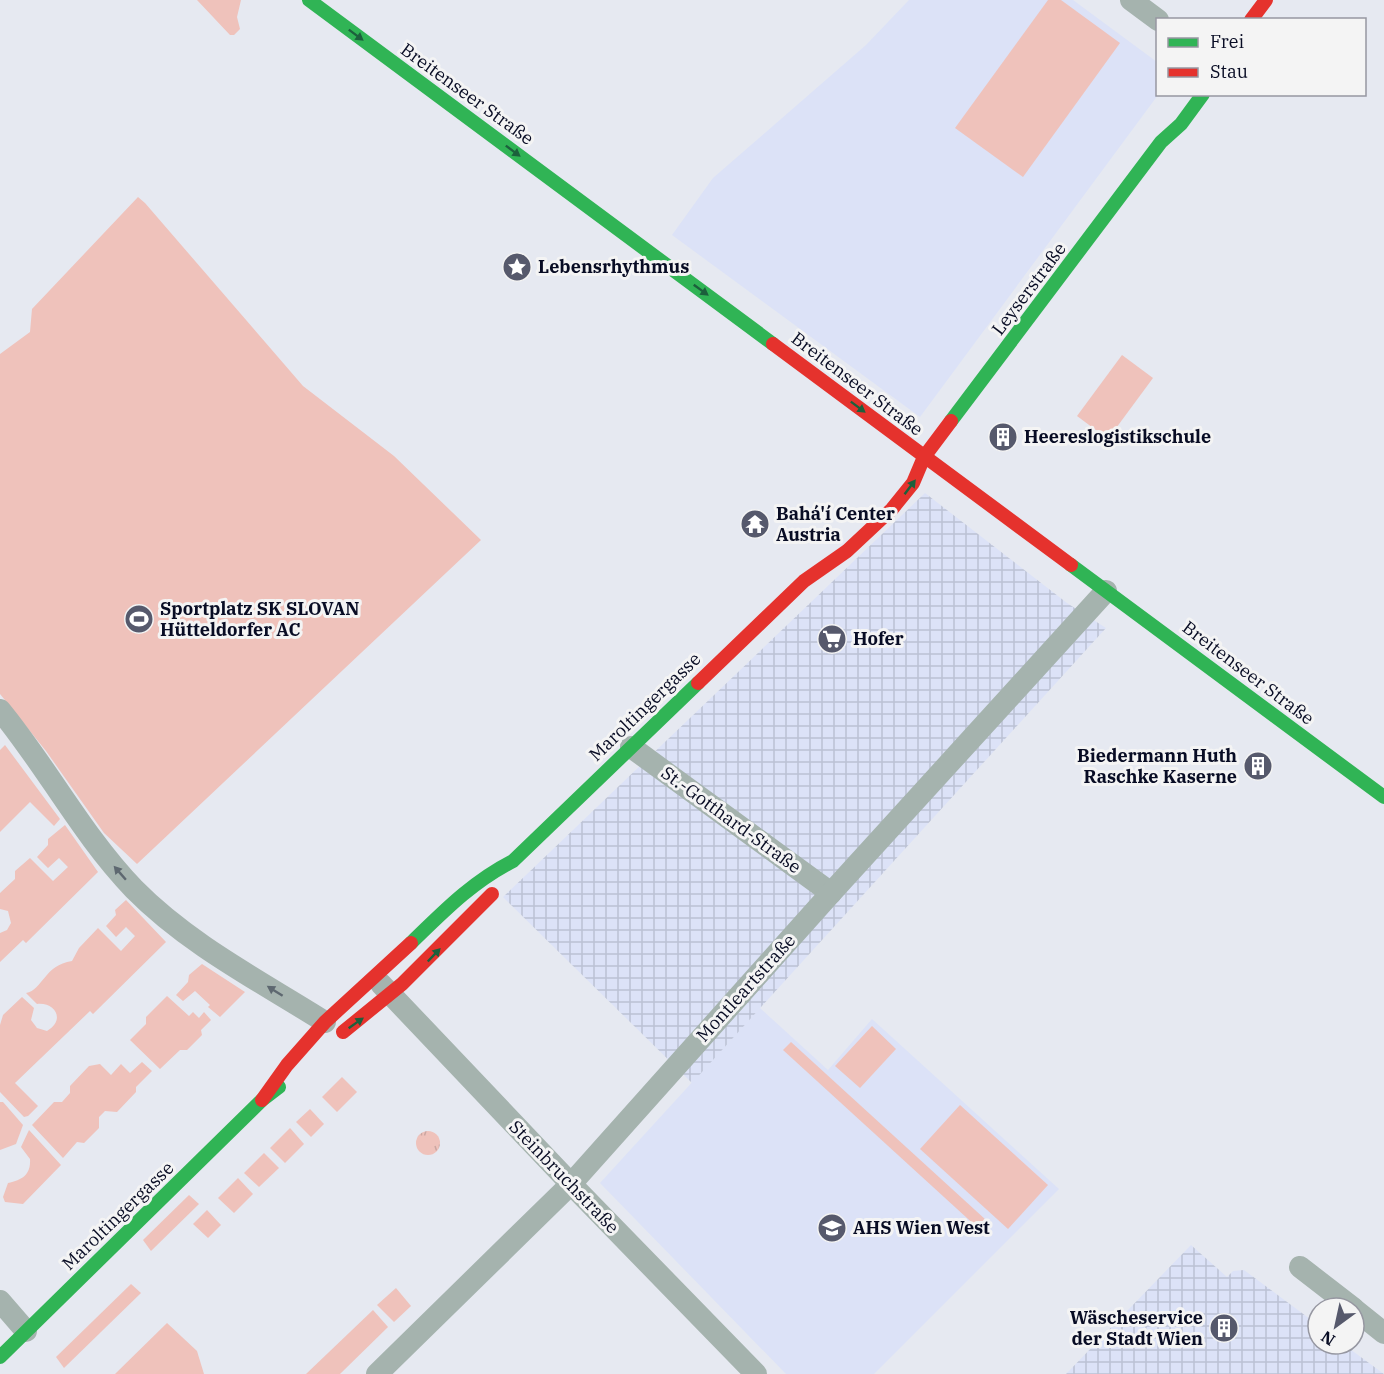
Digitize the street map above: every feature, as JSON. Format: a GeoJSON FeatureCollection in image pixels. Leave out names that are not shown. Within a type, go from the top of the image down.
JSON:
{"type":"FeatureCollection","features":[{"type":"Feature","properties":{"kind":"main road","name":"Breitenseer Straße"},"geometry":{"type":"LineString","coordinates":[[309,0],[1384,797]]}},
{"type":"Feature","properties":{"kind":"main road"},"geometry":{"type":"LineString","coordinates":[[1252,18],[1266,0]]}},
{"type":"Feature","properties":{"kind":"main road","name":"Leyserstraße"},"geometry":{"type":"LineString","coordinates":[[1161,142],[1170,116],[1185,96]]}},
{"type":"Feature","properties":{"kind":"main road","name":"Leyserstraße"},"geometry":{"type":"LineString","coordinates":[[924,457],[1161,142],[1181,124],[1202,96]]}},
{"type":"Feature","properties":{"kind":"main road"},"geometry":{"type":"LineString","coordinates":[[907,466],[924,457]]}},
{"type":"Feature","properties":{"kind":"main road","name":"Maroltingergasse"},"geometry":{"type":"LineString","coordinates":[[329,1031],[375,978],[466,891],[484,876],[513,861],[804,581],[828,568],[840,558],[915,481],[924,457]]}},
{"type":"Feature","properties":{"kind":"main road","name":"Maroltingergasse"},"geometry":{"type":"LineString","coordinates":[[804,581],[818,556],[826,548]]}},
{"type":"Feature","properties":{"kind":"main road","name":"Maroltingergasse"},"geometry":{"type":"LineString","coordinates":[[262,1100],[287,1065],[329,1031],[392,996],[498,888],[513,861]]}},
{"type":"Feature","properties":{"kind":"main road","name":"Maroltingergasse"},"geometry":{"type":"LineString","coordinates":[[0,1357],[262,1100],[311,1060]]}},
{"type":"Feature","properties":{"kind":"street"},"geometry":{"type":"LineString","coordinates":[[1131,0],[1156,19]]}},
{"type":"Feature","properties":{"kind":"street","name":"Montleartstraße"},"geometry":{"type":"LineString","coordinates":[[386,1371],[570,1184],[1106,591]]}},
{"type":"Feature","properties":{"kind":"street"},"geometry":{"type":"LineString","coordinates":[[0,710],[93,838],[136,891],[176,926],[329,1031]]}},
{"type":"Feature","properties":{"kind":"street","name":"St.-Gotthard-Straße"},"geometry":{"type":"LineString","coordinates":[[631,747],[831,893]]}},
{"type":"Feature","properties":{"kind":"street","name":"Steinbruchstraße"},"geometry":{"type":"LineString","coordinates":[[375,978],[570,1184],[756,1374]]}},
{"type":"Feature","properties":{"kind":"street"},"geometry":{"type":"LineString","coordinates":[[1300,1267],[1337,1296]]}},
{"type":"Feature","properties":{"kind":"street"},"geometry":{"type":"LineString","coordinates":[[0,1302],[26,1331]]}},
{"type":"Feature","properties":{"kind":"street"},"geometry":{"type":"LineString","coordinates":[[1366,1319],[1384,1333]]}},
{"type":"Feature","properties":{"kind":"shaded area"},"geometry":{"type":"Polygon","coordinates":[[[909,0],[1073,0],[1156,61],[1157,96],[920,417],[672,235],[713,178],[866,45],[909,0]]]}},
{"type":"Feature","properties":{"kind":"shaded area"},"geometry":{"type":"Polygon","coordinates":[[[925,493],[1067,603],[1106,628],[692,1083],[503,897],[925,493]]]}},
{"type":"Feature","properties":{"kind":"shaded area","name":"AHS Wien West"},"geometry":{"type":"Polygon","coordinates":[[[760,1008],[828,1070],[872,1019],[1059,1189],[874,1374],[786,1374],[600,1183],[760,1008]]]}},
{"type":"Feature","properties":{"kind":"shaded area"},"geometry":{"type":"Polygon","coordinates":[[[1191,1245],[1227,1277],[1233,1271],[1244,1270],[1306,1316],[1306,1356],[1359,1356],[1384,1374],[1066,1374],[1191,1245]]]}},
{"type":"Feature","properties":{"kind":"green space"},"geometry":{"type":"Polygon","coordinates":[[[197,0],[241,0],[237,17],[240,29],[234,35],[230,35],[197,0]]]}},
{"type":"Feature","properties":{"kind":"green space"},"geometry":{"type":"Polygon","coordinates":[[[1048,0],[1061,0],[1120,43],[1023,177],[955,128],[1048,0]]]}},
{"type":"Feature","properties":{"kind":"green space"},"geometry":{"type":"Polygon","coordinates":[[[138,197],[303,386],[394,456],[481,540],[137,864],[104,833],[46,751],[0,694],[0,354],[30,332],[32,309],[138,197]]]}},
{"type":"Feature","properties":{"kind":"green space"},"geometry":{"type":"Polygon","coordinates":[[[1122,355],[1153,378],[1108,439],[1077,416],[1122,355]]]}},
{"type":"Feature","properties":{"kind":"green space"},"geometry":{"type":"Polygon","coordinates":[[[5,745],[60,819],[54,826],[30,802],[0,832],[0,750],[5,745]]]}},
{"type":"Feature","properties":{"kind":"green space"},"geometry":{"type":"Polygon","coordinates":[[[65,825],[98,872],[26,943],[23,940],[0,962],[0,933],[7,930],[11,923],[8,911],[0,909],[0,893],[15,879],[15,871],[30,858],[53,881],[68,867],[59,858],[48,868],[37,857],[48,845],[48,839],[65,825]]]}},
{"type":"Feature","properties":{"kind":"green space"},"geometry":{"type":"Polygon","coordinates":[[[126,900],[166,942],[93,1014],[90,1011],[15,1083],[38,1106],[24,1117],[0,1092],[0,1025],[3,1015],[22,997],[34,1008],[31,1020],[37,1028],[47,1031],[53,1027],[57,1017],[53,1009],[37,1004],[26,993],[32,991],[55,967],[72,961],[79,948],[98,928],[121,951],[135,936],[126,927],[116,937],[106,926],[116,915],[115,910],[126,900]]]}},
{"type":"Feature","properties":{"kind":"green space"},"geometry":{"type":"Polygon","coordinates":[[[202,964],[245,992],[220,1017],[195,991],[183,1001],[176,995],[188,982],[189,975],[202,964]]]}},
{"type":"Feature","properties":{"kind":"green space"},"geometry":{"type":"Polygon","coordinates":[[[167,996],[189,1016],[193,1012],[199,1018],[204,1012],[211,1020],[201,1030],[202,1035],[187,1050],[180,1050],[160,1069],[130,1040],[146,1024],[146,1017],[167,996]]]}},
{"type":"Feature","properties":{"kind":"green space"},"geometry":{"type":"Polygon","coordinates":[[[872,1026],[896,1049],[860,1088],[835,1066],[872,1026]]]}},
{"type":"Feature","properties":{"kind":"green space"},"geometry":{"type":"Polygon","coordinates":[[[791,1042],[986,1220],[979,1229],[783,1050],[791,1042]]]}},
{"type":"Feature","properties":{"kind":"green space"},"geometry":{"type":"Polygon","coordinates":[[[142,1062],[152,1071],[136,1087],[136,1092],[117,1112],[105,1111],[99,1117],[99,1128],[84,1143],[77,1142],[63,1158],[32,1125],[54,1102],[62,1102],[70,1093],[70,1086],[89,1066],[100,1064],[111,1075],[121,1064],[130,1073],[142,1062]]]}},
{"type":"Feature","properties":{"kind":"green space"},"geometry":{"type":"Polygon","coordinates":[[[342,1077],[357,1092],[337,1112],[322,1097],[342,1077]]]}},
{"type":"Feature","properties":{"kind":"green space"},"geometry":{"type":"Polygon","coordinates":[[[0,1102],[3,1102],[23,1125],[16,1144],[0,1150],[0,1102]]]}},
{"type":"Feature","properties":{"kind":"green space"},"geometry":{"type":"Polygon","coordinates":[[[960,1105],[1048,1185],[1008,1229],[920,1149],[960,1105]]]}},
{"type":"Feature","properties":{"kind":"green space"},"geometry":{"type":"Polygon","coordinates":[[[310,1109],[324,1124],[311,1137],[296,1122],[310,1109]]]}},
{"type":"Feature","properties":{"kind":"green space"},"geometry":{"type":"Polygon","coordinates":[[[290,1128],[304,1144],[285,1163],[270,1148],[290,1128]]]}},
{"type":"Feature","properties":{"kind":"green space"},"geometry":{"type":"Polygon","coordinates":[[[29,1130],[61,1165],[23,1204],[5,1202],[3,1197],[8,1183],[25,1176],[29,1169],[30,1159],[21,1147],[29,1130]]]}},
{"type":"Feature","properties":{"kind":"green space"},"geometry":{"type":"Polygon","coordinates":[[[428,1131],[437,1134],[440,1143],[437,1152],[428,1155],[419,1152],[416,1143],[419,1134],[428,1131]]]}},
{"type":"Feature","properties":{"kind":"green space"},"geometry":{"type":"Polygon","coordinates":[[[264,1153],[279,1168],[259,1187],[244,1173],[264,1153]]]}},
{"type":"Feature","properties":{"kind":"green space"},"geometry":{"type":"Polygon","coordinates":[[[238,1178],[253,1194],[234,1213],[218,1198],[238,1178]]]}},
{"type":"Feature","properties":{"kind":"green space"},"geometry":{"type":"Polygon","coordinates":[[[189,1195],[199,1204],[151,1251],[143,1240],[189,1195]]]}},
{"type":"Feature","properties":{"kind":"green space"},"geometry":{"type":"Polygon","coordinates":[[[207,1210],[221,1225],[208,1238],[193,1224],[207,1210]]]}},
{"type":"Feature","properties":{"kind":"green space"},"geometry":{"type":"Polygon","coordinates":[[[131,1284],[141,1293],[64,1368],[56,1357],[131,1284]]]}},
{"type":"Feature","properties":{"kind":"green space"},"geometry":{"type":"Polygon","coordinates":[[[396,1288],[411,1306],[394,1322],[377,1305],[396,1288]]]}},
{"type":"Feature","properties":{"kind":"green space"},"geometry":{"type":"Polygon","coordinates":[[[373,1310],[388,1327],[340,1374],[306,1374],[373,1310]]]}},
{"type":"Feature","properties":{"kind":"green space"},"geometry":{"type":"Polygon","coordinates":[[[167,1323],[197,1351],[204,1374],[115,1374],[167,1323]]]}},
{"type":"Feature","properties":{"kind":"traffic: fast"},"geometry":{"type":"LineString","coordinates":[[309,0],[773,344]]}},
{"type":"Feature","properties":{"kind":"traffic: fast"},"geometry":{"type":"LineString","coordinates":[[951,421],[1161,142],[1181,124],[1202,96]]}},
{"type":"Feature","properties":{"kind":"traffic: fast"},"geometry":{"type":"LineString","coordinates":[[1071,565],[1384,797]]}},
{"type":"Feature","properties":{"kind":"traffic: fast"},"geometry":{"type":"LineString","coordinates":[[411,943],[471,888],[513,861],[698,683]]}},
{"type":"Feature","properties":{"kind":"traffic: fast"},"geometry":{"type":"LineString","coordinates":[[0,1357],[262,1100],[279,1087]]}},
{"type":"Feature","properties":{"kind":"traffic: jam"},"geometry":{"type":"LineString","coordinates":[[1252,18],[1266,0]]}},
{"type":"Feature","properties":{"kind":"traffic: jam"},"geometry":{"type":"LineString","coordinates":[[773,344],[1071,565]]}},
{"type":"Feature","properties":{"kind":"traffic: jam"},"geometry":{"type":"LineString","coordinates":[[698,683],[804,581],[847,551],[892,509],[913,483],[924,457],[951,421]]}},
{"type":"Feature","properties":{"kind":"traffic: jam"},"geometry":{"type":"LineString","coordinates":[[343,1032],[402,984],[492,894]]}},
{"type":"Feature","properties":{"kind":"traffic: jam"},"geometry":{"type":"LineString","coordinates":[[262,1100],[287,1065],[325,1022],[411,943]]}},
{"type":"Feature","properties":{"kind":"place","name":"Lebensrhythmus"},"geometry":{"type":"Point","coordinates":[517,267]}},
{"type":"Feature","properties":{"kind":"place","name":"Heereslogistikschule"},"geometry":{"type":"Point","coordinates":[1003,437]}},
{"type":"Feature","properties":{"kind":"place","name":"Bahá'í Center Austria"},"geometry":{"type":"Point","coordinates":[755,524]}},
{"type":"Feature","properties":{"kind":"place","name":"Sportplatz SK SLOVAN Hütteldorfer AC"},"geometry":{"type":"Point","coordinates":[139,619]}},
{"type":"Feature","properties":{"kind":"place","name":"Hofer"},"geometry":{"type":"Point","coordinates":[832,639]}},
{"type":"Feature","properties":{"kind":"place","name":"Biedermann Huth Raschke Kaserne"},"geometry":{"type":"Point","coordinates":[1258,766]}},
{"type":"Feature","properties":{"kind":"place","name":"AHS Wien West"},"geometry":{"type":"Point","coordinates":[832,1228]}},
{"type":"Feature","properties":{"kind":"place","name":"Wäscheservice der Stadt Wien"},"geometry":{"type":"Point","coordinates":[1224,1328]}}]}
